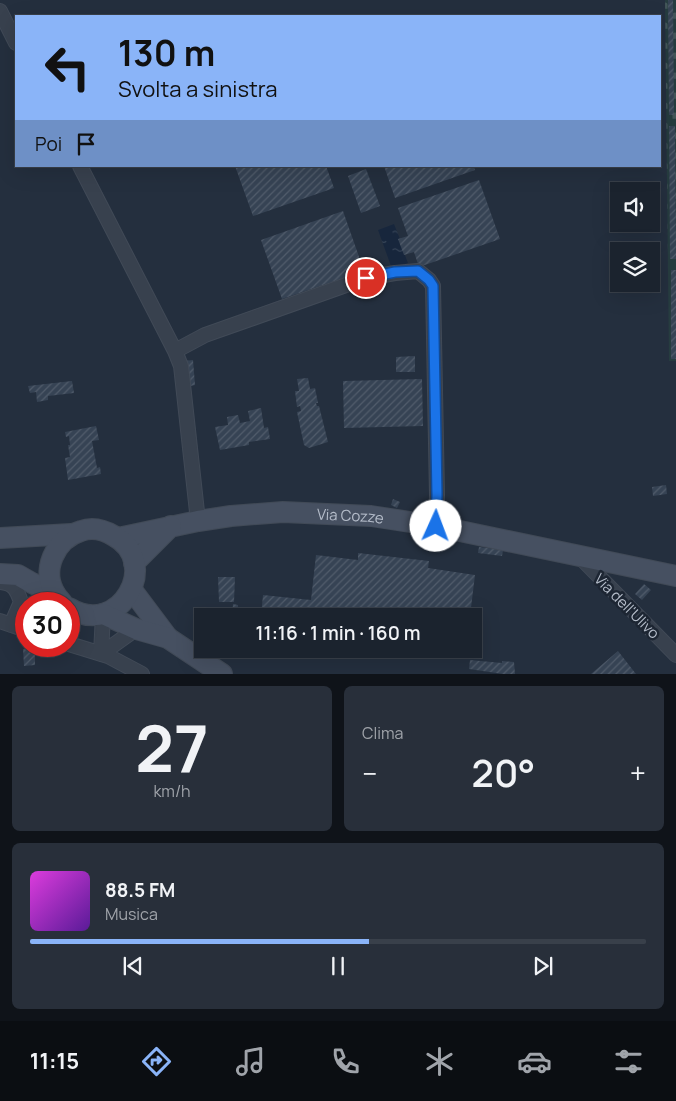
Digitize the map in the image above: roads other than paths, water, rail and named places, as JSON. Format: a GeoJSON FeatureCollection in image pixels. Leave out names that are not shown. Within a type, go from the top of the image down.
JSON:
{"type":"FeatureCollection","features":[{"type":"Feature","properties":{"kind":"street"},"geometry":{"type":"LineString","coordinates":[[0,11],[15,41]]}},
{"type":"Feature","properties":{"kind":"street"},"geometry":{"type":"LineString","coordinates":[[81,167],[181,366],[198,521]]}},
{"type":"Feature","properties":{"kind":"street"},"geometry":{"type":"LineString","coordinates":[[175,351],[205,335],[366,278],[395,272],[418,271],[433,286],[437,485],[436,526]]}},
{"type":"Feature","properties":{"kind":"street","name":"Via Cozze"},"geometry":{"type":"LineString","coordinates":[[118,538],[171,526],[231,516],[282,512],[371,516],[436,526],[676,576]]}},
{"type":"Feature","properties":{"kind":"street"},"geometry":{"type":"LineString","coordinates":[[134,563],[171,526]]}},
{"type":"Feature","properties":{"kind":"street"},"geometry":{"type":"LineString","coordinates":[[0,538],[72,534],[83,530],[95,529],[107,532],[125,544],[131,553],[135,576],[132,590],[125,601],[115,609],[103,614],[89,615],[80,613]]}},
{"type":"Feature","properties":{"kind":"street"},"geometry":{"type":"LineString","coordinates":[[56,592],[50,581],[49,568],[53,554],[60,543],[72,534]]}},
{"type":"Feature","properties":{"kind":"street","name":"Via dell'Ulivo"},"geometry":{"type":"LineString","coordinates":[[578,556],[676,655]]}},
{"type":"Feature","properties":{"kind":"street"},"geometry":{"type":"LineString","coordinates":[[0,574],[18,575],[45,592]]}},
{"type":"Feature","properties":{"kind":"street"},"geometry":{"type":"LineString","coordinates":[[0,582],[5,582],[17,589],[21,602],[6,623]]}},
{"type":"Feature","properties":{"kind":"street"},"geometry":{"type":"LineString","coordinates":[[132,590],[168,638]]}},
{"type":"Feature","properties":{"kind":"street"},"geometry":{"type":"LineString","coordinates":[[103,614],[136,629],[168,638],[222,674]]}},
{"type":"Feature","properties":{"kind":"street"},"geometry":{"type":"LineString","coordinates":[[101,654],[103,614]]}},
{"type":"Feature","properties":{"kind":"street"},"geometry":{"type":"LineString","coordinates":[[101,654],[136,629]]}},
{"type":"Feature","properties":{"kind":"street"},"geometry":{"type":"LineString","coordinates":[[80,647],[108,656],[142,674]]}},
{"type":"Feature","properties":{"kind":"water"},"geometry":{"type":"Polygon","coordinates":[[[394,224],[408,263],[392,269],[378,230],[394,224]]]}}]}
